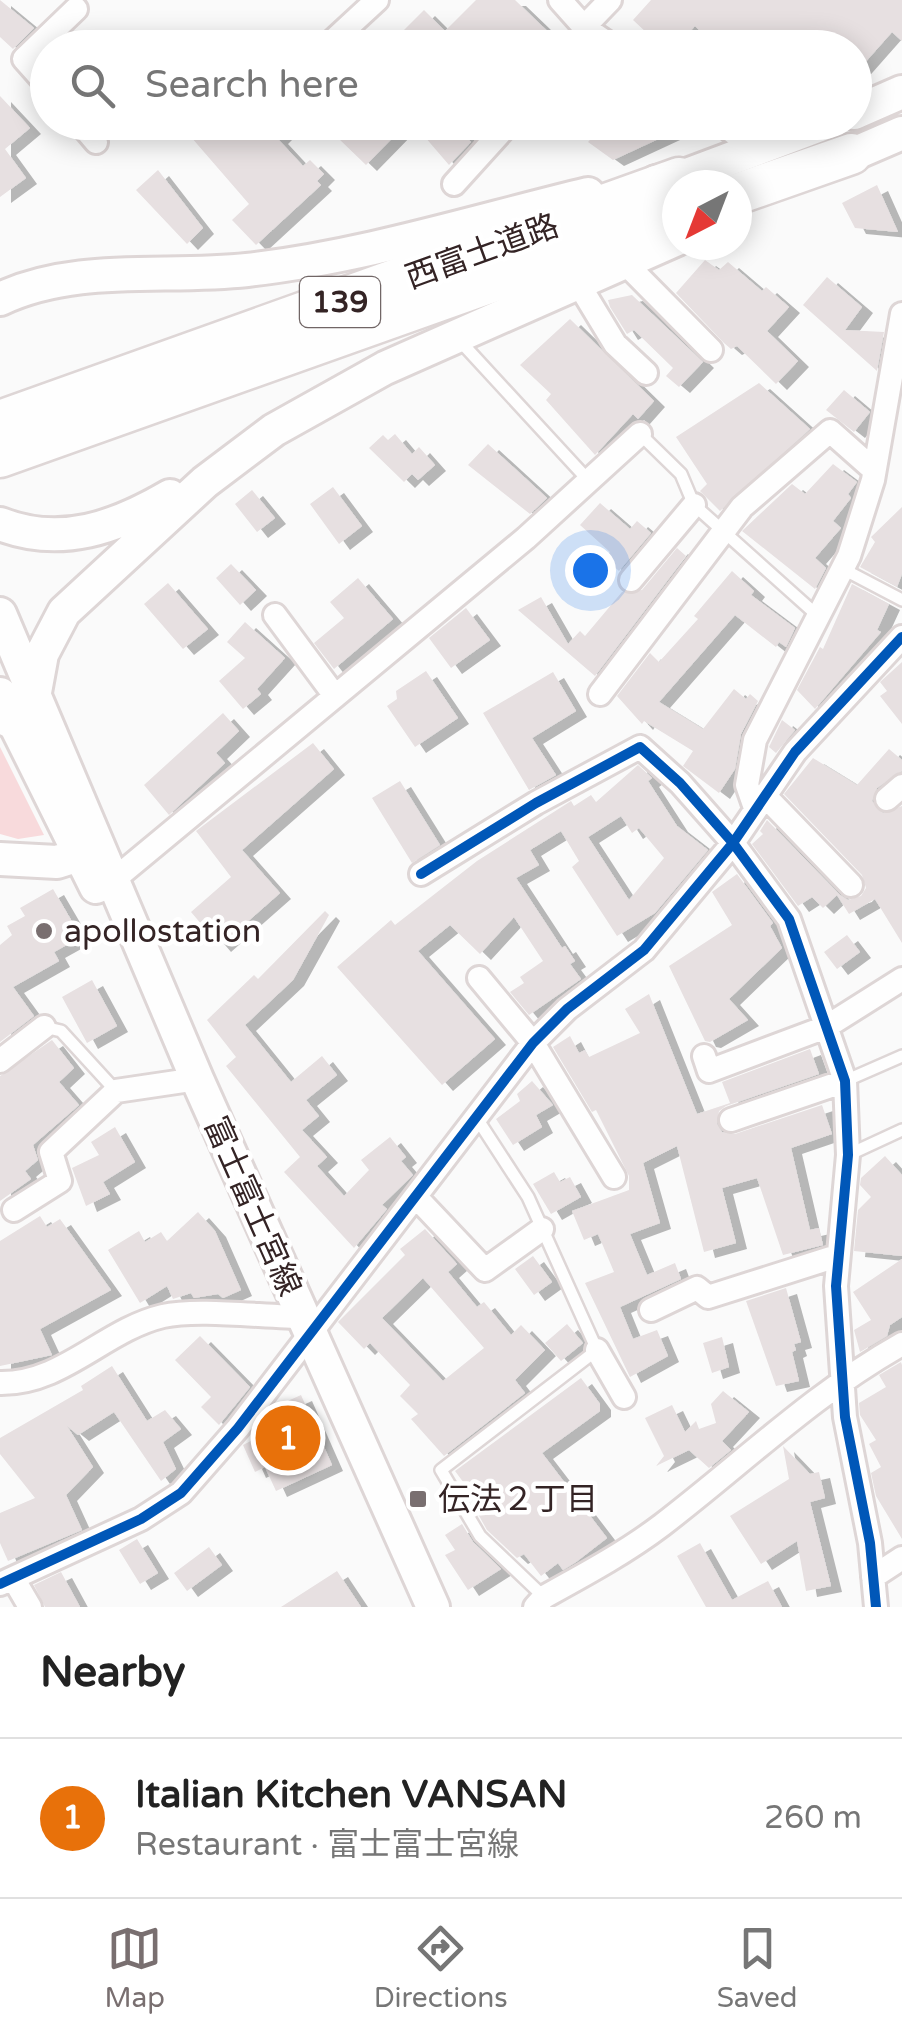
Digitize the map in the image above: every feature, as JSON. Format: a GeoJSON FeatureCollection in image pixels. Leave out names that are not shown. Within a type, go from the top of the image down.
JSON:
{"type":"FeatureCollection","features":[{"type":"Feature","properties":{"kind":"highway"},"geometry":{"type":"LineString","coordinates":[[752,186],[836,140]]}},
{"type":"Feature","properties":{"kind":"highway","name":"西富士道路"},"geometry":{"type":"LineString","coordinates":[[0,421],[662,202]]}},
{"type":"Feature","properties":{"kind":"highway","name":"西富士道路"},"geometry":{"type":"LineString","coordinates":[[0,457],[662,203]]}},
{"type":"Feature","properties":{"kind":"main road"},"geometry":{"type":"LineString","coordinates":[[872,104],[902,92]]}},
{"type":"Feature","properties":{"kind":"main road"},"geometry":{"type":"LineString","coordinates":[[872,136],[902,134]]}},
{"type":"Feature","properties":{"kind":"main road"},"geometry":{"type":"LineString","coordinates":[[722,170],[755,150],[826,140]]}},
{"type":"Feature","properties":{"kind":"main road"},"geometry":{"type":"LineString","coordinates":[[752,200],[837,140]]}},
{"type":"Feature","properties":{"kind":"main road"},"geometry":{"type":"LineString","coordinates":[[0,276],[26,274],[55,279],[246,270],[318,258],[588,194],[662,196]]}},
{"type":"Feature","properties":{"kind":"main road"},"geometry":{"type":"LineString","coordinates":[[0,524],[46,536],[78,534],[121,523],[234,458],[325,397],[662,246]]}},
{"type":"Feature","properties":{"kind":"main road"},"geometry":{"type":"LineString","coordinates":[[0,300],[55,279]]}},
{"type":"Feature","properties":{"kind":"main road"},"geometry":{"type":"LineString","coordinates":[[11,704],[64,612],[234,458]]}},
{"type":"Feature","properties":{"kind":"main road","name":"富士富士宮線"},"geometry":{"type":"LineString","coordinates":[[0,614],[11,704],[90,852],[197,1079],[433,1607]]}},
{"type":"Feature","properties":{"kind":"main road"},"geometry":{"type":"LineString","coordinates":[[0,858],[57,862],[90,852]]}},
{"type":"Feature","properties":{"kind":"street"},"geometry":{"type":"LineString","coordinates":[[344,30],[377,0]]}},
{"type":"Feature","properties":{"kind":"street"},"geometry":{"type":"LineString","coordinates":[[560,0],[582,30]]}},
{"type":"Feature","properties":{"kind":"street"},"geometry":{"type":"LineString","coordinates":[[589,30],[610,0]]}},
{"type":"Feature","properties":{"kind":"street"},"geometry":{"type":"LineString","coordinates":[[55,30],[77,9]]}},
{"type":"Feature","properties":{"kind":"street"},"geometry":{"type":"LineString","coordinates":[[454,184],[494,140]]}},
{"type":"Feature","properties":{"kind":"street"},"geometry":{"type":"LineString","coordinates":[[742,140],[755,150]]}},
{"type":"Feature","properties":{"kind":"street"},"geometry":{"type":"LineString","coordinates":[[624,262],[711,350]]}},
{"type":"Feature","properties":{"kind":"street"},"geometry":{"type":"LineString","coordinates":[[578,283],[615,344],[646,373]]}},
{"type":"Feature","properties":{"kind":"street"},"geometry":{"type":"LineString","coordinates":[[852,885],[746,785],[755,740],[842,569],[874,470],[902,314]]}},
{"type":"Feature","properties":{"kind":"street"},"geometry":{"type":"LineString","coordinates":[[600,694],[742,507],[830,430],[874,470]]}},
{"type":"Feature","properties":{"kind":"street"},"geometry":{"type":"LineString","coordinates":[[106,886],[640,434]]}},
{"type":"Feature","properties":{"kind":"street"},"geometry":{"type":"LineString","coordinates":[[631,580],[694,505]]}},
{"type":"Feature","properties":{"kind":"street"},"geometry":{"type":"LineString","coordinates":[[274,614],[335,696]]}},
{"type":"Feature","properties":{"kind":"street"},"geometry":{"type":"LineString","coordinates":[[30,1607],[5,1576],[141,1519],[181,1493],[306,1326],[416,1197],[533,1043],[567,1009],[644,950],[734,843],[795,752],[902,637]]}},
{"type":"Feature","properties":{"kind":"street"},"geometry":{"type":"LineString","coordinates":[[421,874],[536,802],[640,747],[734,843],[789,919],[845,1082],[848,1154],[837,1256],[845,1417],[876,1607]]}},
{"type":"Feature","properties":{"kind":"street"},"geometry":{"type":"LineString","coordinates":[[479,978],[533,1043],[614,1177]]}},
{"type":"Feature","properties":{"kind":"street"},"geometry":{"type":"LineString","coordinates":[[704,1056],[710,1071],[826,1027],[902,979]]}},
{"type":"Feature","properties":{"kind":"street"},"geometry":{"type":"LineString","coordinates":[[0,1061],[44,1028]]}},
{"type":"Feature","properties":{"kind":"street"},"geometry":{"type":"LineString","coordinates":[[14,1210],[60,1181],[51,1152],[116,1091],[197,1079]]}},
{"type":"Feature","properties":{"kind":"street"},"geometry":{"type":"LineString","coordinates":[[731,1120],[845,1082]]}},
{"type":"Feature","properties":{"kind":"street"},"geometry":{"type":"LineString","coordinates":[[416,1197],[485,1270],[542,1229]]}},
{"type":"Feature","properties":{"kind":"street"},"geometry":{"type":"LineString","coordinates":[[651,1310],[697,1288],[708,1297],[837,1256]]}},
{"type":"Feature","properties":{"kind":"street"},"geometry":{"type":"LineString","coordinates":[[0,1384],[19,1384],[68,1367],[124,1330],[166,1316],[306,1326]]}},
{"type":"Feature","properties":{"kind":"street"},"geometry":{"type":"LineString","coordinates":[[539,1602],[621,1554],[844,1376],[902,1344]]}},
{"type":"Feature","properties":{"kind":"street"},"geometry":{"type":"LineString","coordinates":[[598,1350],[624,1397]]}},
{"type":"Feature","properties":{"kind":"street"},"geometry":{"type":"LineString","coordinates":[[873,1577],[902,1558]]}},
{"type":"Feature","properties":{"kind":"lane"},"geometry":{"type":"LineString","coordinates":[[456,337],[589,481]]}},
{"type":"Feature","properties":{"kind":"lane"},"geometry":{"type":"LineString","coordinates":[[640,434],[680,474],[694,505],[818,616]]}},
{"type":"Feature","properties":{"kind":"lane"},"geometry":{"type":"LineString","coordinates":[[842,569],[902,600]]}},
{"type":"Feature","properties":{"kind":"lane"},"geometry":{"type":"LineString","coordinates":[[44,1028],[61,1032],[116,1091]]}},
{"type":"Feature","properties":{"kind":"lane"},"geometry":{"type":"LineString","coordinates":[[845,1082],[902,1056]]}},
{"type":"Feature","properties":{"kind":"lane"},"geometry":{"type":"LineString","coordinates":[[476,1117],[528,1196],[598,1350],[441,1470],[480,1536],[539,1602]]}},
{"type":"Feature","properties":{"kind":"lane"},"geometry":{"type":"LineString","coordinates":[[848,1154],[902,1130]]}},
{"type":"Feature","properties":{"kind":"shaded area"},"geometry":{"type":"Polygon","coordinates":[[[0,747],[44,835],[18,839],[0,834],[0,747]]]}},
{"type":"Feature","properties":{"kind":"building"},"geometry":{"type":"Polygon","coordinates":[[[0,0],[34,28],[13,49],[0,37],[0,0]]]}},
{"type":"Feature","properties":{"kind":"building"},"geometry":{"type":"Polygon","coordinates":[[[476,0],[515,0],[546,30],[446,30],[476,0]]]}},
{"type":"Feature","properties":{"kind":"building"},"geometry":{"type":"Polygon","coordinates":[[[651,0],[902,0],[902,41],[892,32],[872,55],[872,30],[699,30],[695,26],[691,30],[644,30],[633,20],[651,0]]]}},
{"type":"Feature","properties":{"kind":"building"},"geometry":{"type":"Polygon","coordinates":[[[424,10],[444,30],[404,30],[424,10]]]}},
{"type":"Feature","properties":{"kind":"building"},"geometry":{"type":"Polygon","coordinates":[[[0,96],[30,128],[5,149],[26,178],[0,197],[0,96]]]}},
{"type":"Feature","properties":{"kind":"building"},"geometry":{"type":"Polygon","coordinates":[[[194,140],[279,140],[303,166],[310,160],[324,174],[317,181],[321,185],[256,245],[232,220],[249,204],[194,140]]]}},
{"type":"Feature","properties":{"kind":"building"},"geometry":{"type":"Polygon","coordinates":[[[340,140],[390,140],[366,165],[340,140]]]}},
{"type":"Feature","properties":{"kind":"building"},"geometry":{"type":"Polygon","coordinates":[[[427,140],[471,142],[449,165],[427,140]]]}},
{"type":"Feature","properties":{"kind":"building"},"geometry":{"type":"Polygon","coordinates":[[[590,140],[656,140],[613,160],[590,140]]]}},
{"type":"Feature","properties":{"kind":"building"},"geometry":{"type":"Polygon","coordinates":[[[158,170],[203,228],[187,244],[136,190],[158,170]]]}},
{"type":"Feature","properties":{"kind":"building"},"geometry":{"type":"Polygon","coordinates":[[[877,185],[898,232],[855,228],[842,203],[877,185]]]}},
{"type":"Feature","properties":{"kind":"building"},"geometry":{"type":"Polygon","coordinates":[[[705,260],[719,270],[728,262],[762,291],[766,287],[789,307],[767,331],[798,361],[776,384],[737,346],[731,349],[724,343],[676,293],[705,260]]]}},
{"type":"Feature","properties":{"kind":"building"},"geometry":{"type":"Polygon","coordinates":[[[827,277],[862,307],[845,330],[884,332],[877,371],[803,305],[827,277]]]}},
{"type":"Feature","properties":{"kind":"building"},"geometry":{"type":"Polygon","coordinates":[[[632,295],[703,362],[679,387],[666,376],[673,368],[634,330],[627,334],[610,307],[608,300],[632,295]]]}},
{"type":"Feature","properties":{"kind":"building"},"geometry":{"type":"Polygon","coordinates":[[[570,319],[654,401],[638,419],[633,414],[595,455],[546,400],[551,394],[520,365],[570,319]]]}},
{"type":"Feature","properties":{"kind":"building"},"geometry":{"type":"Polygon","coordinates":[[[759,383],[810,429],[720,511],[700,491],[707,484],[676,437],[759,383]]]}},
{"type":"Feature","properties":{"kind":"building"},"geometry":{"type":"Polygon","coordinates":[[[844,390],[870,412],[854,432],[826,410],[844,390]]]}},
{"type":"Feature","properties":{"kind":"building"},"geometry":{"type":"Polygon","coordinates":[[[395,434],[412,454],[419,447],[435,465],[418,480],[412,474],[404,482],[369,448],[383,435],[388,440],[395,434]]]}},
{"type":"Feature","properties":{"kind":"building"},"geometry":{"type":"Polygon","coordinates":[[[488,444],[547,498],[530,514],[468,465],[488,444]]]}},
{"type":"Feature","properties":{"kind":"building"},"geometry":{"type":"Polygon","coordinates":[[[833,464],[857,482],[848,494],[851,498],[833,521],[841,528],[815,558],[826,568],[815,589],[742,531],[792,484],[805,494],[833,464]]]}},
{"type":"Feature","properties":{"kind":"building"},"geometry":{"type":"Polygon","coordinates":[[[333,487],[362,526],[339,544],[310,504],[333,487]]]}},
{"type":"Feature","properties":{"kind":"building"},"geometry":{"type":"Polygon","coordinates":[[[252,490],[275,518],[257,532],[235,504],[252,490]]]}},
{"type":"Feature","properties":{"kind":"building"},"geometry":{"type":"Polygon","coordinates":[[[600,503],[630,529],[637,521],[651,533],[619,571],[604,558],[610,552],[580,525],[600,503]]]}},
{"type":"Feature","properties":{"kind":"building"},"geometry":{"type":"Polygon","coordinates":[[[902,507],[902,574],[897,587],[860,567],[875,542],[871,537],[902,507]]]}},
{"type":"Feature","properties":{"kind":"building"},"geometry":{"type":"Polygon","coordinates":[[[677,548],[686,556],[595,676],[518,610],[541,597],[568,644],[580,631],[585,636],[622,592],[642,590],[677,548]]]}},
{"type":"Feature","properties":{"kind":"building"},"geometry":{"type":"Polygon","coordinates":[[[231,564],[256,590],[240,605],[216,578],[231,564]]]}},
{"type":"Feature","properties":{"kind":"building"},"geometry":{"type":"Polygon","coordinates":[[[732,571],[754,591],[751,595],[795,628],[786,647],[779,642],[776,647],[735,615],[659,702],[703,729],[734,689],[746,699],[750,694],[758,701],[741,734],[735,769],[719,793],[683,766],[693,751],[644,721],[642,724],[617,696],[650,653],[659,662],[698,619],[694,616],[732,571]]]}},
{"type":"Feature","properties":{"kind":"building"},"geometry":{"type":"Polygon","coordinates":[[[358,578],[393,619],[334,669],[314,643],[344,618],[330,602],[358,578]]]}},
{"type":"Feature","properties":{"kind":"building"},"geometry":{"type":"Polygon","coordinates":[[[168,583],[208,629],[183,649],[144,604],[168,583]]]}},
{"type":"Feature","properties":{"kind":"building"},"geometry":{"type":"Polygon","coordinates":[[[852,584],[889,604],[877,630],[881,632],[815,709],[797,690],[820,647],[823,649],[852,584]]]}},
{"type":"Feature","properties":{"kind":"building"},"geometry":{"type":"Polygon","coordinates":[[[466,608],[490,640],[451,668],[429,638],[466,608]]]}},
{"type":"Feature","properties":{"kind":"building"},"geometry":{"type":"Polygon","coordinates":[[[245,622],[285,658],[257,689],[261,694],[243,709],[219,681],[245,658],[227,642],[245,622]]]}},
{"type":"Feature","properties":{"kind":"building"},"geometry":{"type":"Polygon","coordinates":[[[902,662],[902,724],[880,696],[887,691],[880,682],[902,662]]]}},
{"type":"Feature","properties":{"kind":"building"},"geometry":{"type":"Polygon","coordinates":[[[426,671],[458,718],[415,747],[387,706],[397,699],[396,691],[426,671]]]}},
{"type":"Feature","properties":{"kind":"building"},"geometry":{"type":"Polygon","coordinates":[[[553,672],[576,711],[532,738],[556,775],[529,790],[483,713],[553,672]]]}},
{"type":"Feature","properties":{"kind":"building"},"geometry":{"type":"Polygon","coordinates":[[[223,713],[239,731],[216,753],[225,763],[169,815],[144,785],[223,713]]]}},
{"type":"Feature","properties":{"kind":"building"},"geometry":{"type":"Polygon","coordinates":[[[782,720],[795,730],[776,753],[769,747],[782,720]]]}},
{"type":"Feature","properties":{"kind":"building"},"geometry":{"type":"Polygon","coordinates":[[[313,743],[334,769],[242,850],[280,893],[220,946],[191,912],[231,877],[196,831],[313,743]]]}},
{"type":"Feature","properties":{"kind":"building"},"geometry":{"type":"Polygon","coordinates":[[[889,749],[902,760],[902,771],[877,788],[872,801],[883,813],[902,806],[902,943],[875,899],[849,914],[837,895],[823,908],[812,897],[798,906],[752,844],[763,834],[760,831],[767,820],[840,895],[848,900],[861,896],[866,888],[862,875],[784,794],[813,758],[857,785],[889,749]]]}},
{"type":"Feature","properties":{"kind":"building"},"geometry":{"type":"Polygon","coordinates":[[[638,765],[652,778],[648,781],[677,826],[708,850],[655,913],[617,936],[572,867],[579,861],[561,831],[530,850],[539,865],[516,878],[562,948],[565,946],[575,961],[570,964],[581,979],[529,1015],[510,992],[524,983],[520,977],[543,961],[514,917],[480,954],[450,925],[418,951],[495,1039],[442,1085],[337,967],[391,920],[395,925],[477,861],[571,801],[574,806],[591,795],[596,802],[638,765]],[[621,816],[588,837],[629,900],[664,858],[639,828],[632,833],[621,816]]]}},
{"type":"Feature","properties":{"kind":"building"},"geometry":{"type":"Polygon","coordinates":[[[400,781],[440,845],[412,863],[372,798],[400,781]]]}},
{"type":"Feature","properties":{"kind":"building"},"geometry":{"type":"Polygon","coordinates":[[[737,874],[773,923],[770,926],[782,948],[729,999],[748,1020],[710,1042],[705,1041],[669,966],[732,925],[712,892],[737,874]]]}},
{"type":"Feature","properties":{"kind":"building"},"geometry":{"type":"Polygon","coordinates":[[[53,889],[81,937],[54,952],[59,961],[13,987],[34,1016],[0,1042],[0,945],[12,935],[7,926],[25,916],[20,908],[53,889]]]}},
{"type":"Feature","properties":{"kind":"building"},"geometry":{"type":"Polygon","coordinates":[[[325,911],[329,915],[293,980],[245,1025],[291,1082],[322,1056],[337,1075],[306,1100],[319,1116],[302,1130],[327,1157],[317,1166],[344,1196],[369,1170],[361,1160],[390,1137],[406,1157],[401,1161],[413,1175],[382,1205],[387,1209],[354,1248],[284,1172],[300,1157],[226,1066],[236,1057],[207,1020],[254,975],[258,979],[325,911]]]}},
{"type":"Feature","properties":{"kind":"building"},"geometry":{"type":"Polygon","coordinates":[[[847,935],[860,952],[837,969],[824,952],[847,935]]]}},
{"type":"Feature","properties":{"kind":"building"},"geometry":{"type":"Polygon","coordinates":[[[92,980],[117,1026],[87,1043],[62,997],[92,980]]]}},
{"type":"Feature","properties":{"kind":"building"},"geometry":{"type":"Polygon","coordinates":[[[649,994],[697,1114],[730,1103],[722,1082],[810,1049],[819,1074],[726,1106],[719,1111],[717,1124],[722,1132],[735,1134],[822,1105],[832,1134],[791,1148],[810,1230],[819,1228],[823,1245],[783,1255],[757,1178],[722,1188],[736,1243],[704,1252],[677,1146],[643,1163],[660,1223],[630,1234],[647,1275],[675,1263],[681,1279],[620,1307],[633,1339],[657,1330],[668,1356],[630,1377],[585,1283],[614,1272],[598,1234],[584,1240],[572,1211],[629,1190],[629,1176],[596,1110],[592,1112],[553,1047],[570,1036],[579,1053],[585,1050],[589,1057],[640,1033],[625,1009],[649,994]]]}},
{"type":"Feature","properties":{"kind":"building"},"geometry":{"type":"Polygon","coordinates":[[[52,1040],[74,1068],[59,1082],[79,1105],[33,1145],[38,1160],[25,1171],[31,1179],[0,1201],[0,1076],[52,1040]]]}},
{"type":"Feature","properties":{"kind":"building"},"geometry":{"type":"Polygon","coordinates":[[[532,1081],[553,1105],[536,1115],[542,1127],[513,1145],[496,1119],[520,1101],[517,1094],[532,1081]]]}},
{"type":"Feature","properties":{"kind":"building"},"geometry":{"type":"Polygon","coordinates":[[[115,1127],[135,1162],[103,1182],[110,1194],[86,1206],[72,1168],[99,1155],[91,1142],[115,1127]]]}},
{"type":"Feature","properties":{"kind":"building"},"geometry":{"type":"Polygon","coordinates":[[[885,1156],[902,1175],[902,1256],[854,1251],[858,1210],[871,1197],[860,1185],[861,1178],[885,1156]]]}},
{"type":"Feature","properties":{"kind":"building"},"geometry":{"type":"Polygon","coordinates":[[[554,1172],[560,1182],[570,1177],[581,1197],[551,1214],[533,1184],[554,1172]]]}},
{"type":"Feature","properties":{"kind":"building"},"geometry":{"type":"Polygon","coordinates":[[[198,1212],[215,1231],[241,1290],[223,1298],[218,1294],[194,1298],[191,1293],[173,1299],[167,1286],[140,1303],[108,1250],[139,1231],[145,1242],[161,1232],[167,1241],[198,1212]]]}},
{"type":"Feature","properties":{"kind":"building"},"geometry":{"type":"Polygon","coordinates":[[[40,1216],[47,1227],[60,1219],[111,1290],[40,1329],[52,1355],[0,1366],[0,1241],[40,1216]]]}},
{"type":"Feature","properties":{"kind":"building"},"geometry":{"type":"Polygon","coordinates":[[[425,1229],[457,1264],[448,1272],[477,1307],[484,1302],[511,1335],[521,1325],[545,1350],[515,1380],[525,1393],[444,1456],[411,1419],[418,1414],[400,1396],[410,1385],[370,1343],[364,1349],[338,1322],[405,1255],[400,1249],[425,1229]],[[423,1278],[382,1318],[443,1381],[484,1348],[423,1278]]]}},
{"type":"Feature","properties":{"kind":"building"},"geometry":{"type":"Polygon","coordinates":[[[533,1256],[552,1282],[534,1295],[515,1269],[533,1256]]]}},
{"type":"Feature","properties":{"kind":"building"},"geometry":{"type":"Polygon","coordinates":[[[902,1259],[902,1317],[890,1325],[887,1336],[860,1352],[854,1330],[871,1320],[853,1292],[902,1259]]]}},
{"type":"Feature","properties":{"kind":"building"},"geometry":{"type":"Polygon","coordinates":[[[786,1288],[801,1342],[794,1344],[796,1350],[792,1352],[799,1381],[776,1386],[746,1301],[786,1288]]]}},
{"type":"Feature","properties":{"kind":"building"},"geometry":{"type":"Polygon","coordinates":[[[567,1324],[583,1343],[561,1361],[545,1343],[567,1324]]]}},
{"type":"Feature","properties":{"kind":"building"},"geometry":{"type":"Polygon","coordinates":[[[200,1336],[250,1387],[219,1425],[201,1407],[211,1397],[175,1360],[200,1336]]]}},
{"type":"Feature","properties":{"kind":"building"},"geometry":{"type":"Polygon","coordinates":[[[722,1337],[729,1367],[712,1373],[703,1343],[722,1337]]]}},
{"type":"Feature","properties":{"kind":"building"},"geometry":{"type":"Polygon","coordinates":[[[901,1362],[902,1539],[876,1496],[871,1473],[881,1467],[869,1444],[876,1440],[860,1415],[859,1403],[886,1387],[879,1375],[901,1362]]]}},
{"type":"Feature","properties":{"kind":"building"},"geometry":{"type":"Polygon","coordinates":[[[112,1366],[147,1421],[165,1410],[181,1429],[163,1442],[176,1469],[161,1481],[114,1412],[78,1435],[67,1426],[93,1467],[66,1495],[82,1530],[8,1561],[0,1543],[0,1513],[35,1498],[0,1454],[0,1438],[83,1390],[81,1386],[112,1366]]]}},
{"type":"Feature","properties":{"kind":"building"},"geometry":{"type":"Polygon","coordinates":[[[581,1378],[600,1404],[600,1411],[542,1453],[607,1538],[563,1570],[558,1563],[541,1576],[524,1554],[517,1558],[487,1530],[478,1514],[484,1510],[455,1471],[581,1378]]]}},
{"type":"Feature","properties":{"kind":"building"},"geometry":{"type":"Polygon","coordinates":[[[723,1391],[749,1412],[722,1441],[731,1450],[709,1468],[689,1450],[656,1466],[664,1456],[645,1418],[672,1405],[685,1432],[696,1421],[699,1429],[716,1423],[711,1404],[723,1391]]]}},
{"type":"Feature","properties":{"kind":"building"},"geometry":{"type":"Polygon","coordinates":[[[301,1395],[332,1465],[276,1491],[265,1467],[255,1472],[243,1445],[270,1431],[264,1419],[272,1408],[301,1395]]]}},
{"type":"Feature","properties":{"kind":"building"},"geometry":{"type":"Polygon","coordinates":[[[783,1446],[810,1474],[819,1472],[825,1498],[810,1502],[831,1586],[806,1591],[797,1541],[761,1564],[730,1516],[789,1479],[783,1446]]]}},
{"type":"Feature","properties":{"kind":"building"},"geometry":{"type":"Polygon","coordinates":[[[462,1524],[473,1542],[501,1569],[468,1590],[445,1555],[455,1550],[445,1535],[462,1524]]]}},
{"type":"Feature","properties":{"kind":"building"},"geometry":{"type":"Polygon","coordinates":[[[137,1539],[158,1573],[140,1584],[119,1550],[137,1539]]]}},
{"type":"Feature","properties":{"kind":"building"},"geometry":{"type":"Polygon","coordinates":[[[700,1543],[732,1600],[768,1581],[782,1607],[706,1607],[677,1556],[700,1543]]]}},
{"type":"Feature","properties":{"kind":"building"},"geometry":{"type":"Polygon","coordinates":[[[209,1547],[222,1565],[187,1591],[174,1573],[209,1547]]]}},
{"type":"Feature","properties":{"kind":"building"},"geometry":{"type":"Polygon","coordinates":[[[337,1571],[361,1607],[281,1607],[337,1571]]]}},
{"type":"Feature","properties":{"kind":"building"},"geometry":{"type":"Polygon","coordinates":[[[61,1572],[80,1607],[45,1607],[34,1585],[61,1572]]]}},
{"type":"Feature","properties":{"kind":"cycle path"},"geometry":{"type":"LineString","coordinates":[[0,1584],[141,1519],[181,1493],[238,1428],[533,1043],[567,1009],[644,950],[733,843],[795,752],[902,637]]}},
{"type":"Feature","properties":{"kind":"cycle path"},"geometry":{"type":"LineString","coordinates":[[421,874],[536,803],[640,747],[680,783],[733,843],[789,919],[845,1081],[848,1155],[836,1286],[845,1417],[870,1543],[876,1607]]}},
{"type":"Feature","properties":{"kind":"place","name":"apollostation"},"geometry":{"type":"Point","coordinates":[44,931]}},
{"type":"Feature","properties":{"kind":"place","name":"Italian Kitchen VANSAN"},"geometry":{"type":"Point","coordinates":[288,1438]}},
{"type":"Feature","properties":{"kind":"place","name":"伝法２丁目"},"geometry":{"type":"Point","coordinates":[418,1499]}}]}
